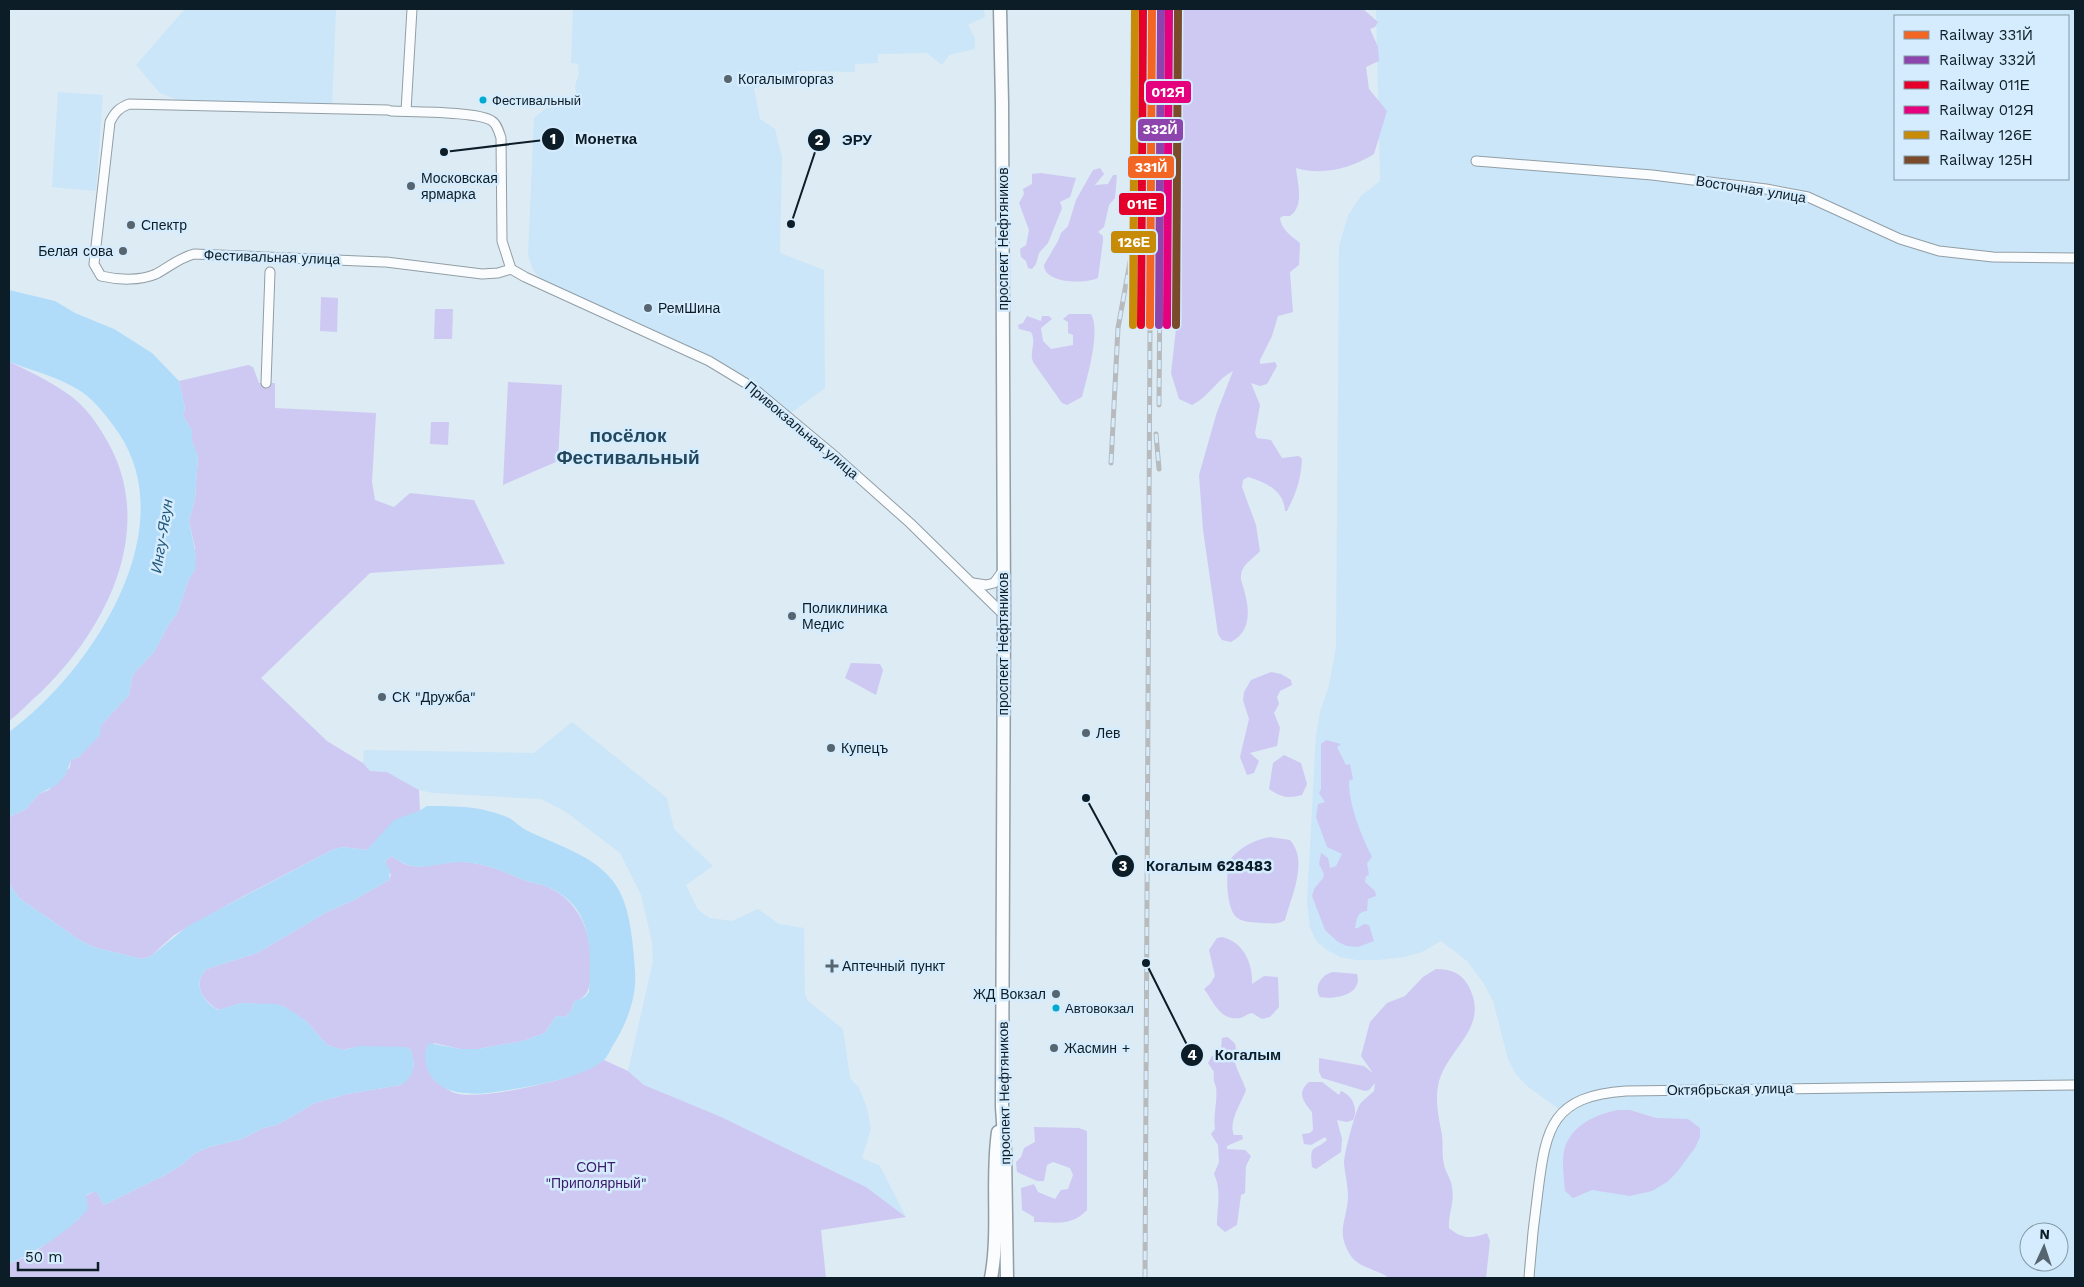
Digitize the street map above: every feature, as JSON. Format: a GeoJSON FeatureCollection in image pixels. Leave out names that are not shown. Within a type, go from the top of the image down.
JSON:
{"type":"FeatureCollection","features":[{"type":"Feature","properties":{"kind":"main road","name":"проспект Нефтяников"},"geometry":{"type":"LineString","coordinates":[[1000,9],[1004,615],[1002,1107],[1005,1152],[1007,1278]]}},
{"type":"Feature","properties":{"kind":"main road"},"geometry":{"type":"LineString","coordinates":[[992,1278],[995,1159],[1002,1107]]}},
{"type":"Feature","properties":{"kind":"street"},"geometry":{"type":"LineString","coordinates":[[412,9],[406,111],[476,116],[491,120],[495,124],[500,138],[502,241],[511,269]]}},
{"type":"Feature","properties":{"kind":"street","name":"Фестивальная улица"},"geometry":{"type":"LineString","coordinates":[[406,111],[129,104],[121,107],[114,113],[110,122],[94,264],[98,273],[107,277],[146,278],[179,259],[194,254],[384,262],[482,274],[498,273],[511,269]]}},
{"type":"Feature","properties":{"kind":"street","name":"Восточная улица"},"geometry":{"type":"LineString","coordinates":[[1476,161],[1652,175],[1773,190],[1808,197],[1900,239],[1939,251],[1993,257],[2075,258]]}},
{"type":"Feature","properties":{"kind":"street"},"geometry":{"type":"LineString","coordinates":[[266,383],[270,257]]}},
{"type":"Feature","properties":{"kind":"street","name":"Привокзальная улица"},"geometry":{"type":"LineString","coordinates":[[511,269],[709,361],[752,386],[838,458],[973,583],[1004,615]]}},
{"type":"Feature","properties":{"kind":"street"},"geometry":{"type":"LineString","coordinates":[[973,583],[986,585],[994,583],[1003,571]]}},
{"type":"Feature","properties":{"kind":"street","name":"Октябрьская улица"},"geometry":{"type":"LineString","coordinates":[[1529,1278],[1546,1136],[1563,1112],[1592,1096],[1626,1090],[2075,1085]]}},
{"type":"Feature","properties":{"kind":"shaded area"},"geometry":{"type":"Polygon","coordinates":[[[185,9],[336,9],[332,109],[183,102],[160,93],[136,65],[185,9]]]}},
{"type":"Feature","properties":{"kind":"shaded area"},"geometry":{"type":"Polygon","coordinates":[[[573,9],[984,9],[985,17],[968,25],[975,38],[975,49],[949,55],[942,65],[927,53],[878,54],[878,63],[855,64],[855,72],[798,71],[797,73],[769,78],[767,85],[754,88],[760,119],[775,129],[782,157],[780,253],[824,270],[825,388],[787,416],[752,387],[548,288],[533,270],[528,255],[534,118],[545,109],[577,97],[575,86],[579,73],[578,64],[571,63],[573,9]]]}},
{"type":"Feature","properties":{"kind":"shaded area"},"geometry":{"type":"Polygon","coordinates":[[[1376,9],[2075,9],[2075,1278],[1529,1278],[1542,1160],[1563,1112],[1527,1086],[1516,1074],[1508,1059],[1493,1001],[1484,984],[1467,961],[1441,941],[1422,952],[1405,957],[1356,960],[1340,957],[1327,950],[1317,942],[1310,928],[1307,902],[1316,735],[1320,712],[1329,685],[1336,647],[1339,246],[1348,216],[1361,196],[1380,181],[1376,9]]]}},
{"type":"Feature","properties":{"kind":"shaded area"},"geometry":{"type":"Polygon","coordinates":[[[58,92],[103,95],[96,191],[52,187],[58,92]]]}},
{"type":"Feature","properties":{"kind":"shaded area"},"geometry":{"type":"Polygon","coordinates":[[[572,722],[667,798],[674,829],[713,866],[686,885],[698,910],[710,918],[732,921],[758,909],[779,924],[804,928],[805,993],[808,1001],[843,1029],[850,1078],[859,1088],[867,1108],[871,1129],[862,1158],[880,1166],[906,1217],[866,1187],[719,1116],[644,1085],[628,1071],[653,961],[652,942],[641,895],[620,853],[566,812],[541,799],[433,793],[419,790],[387,772],[370,771],[363,763],[364,750],[534,753],[572,722]]]}},
{"type":"Feature","properties":{"kind":"green space"},"geometry":{"type":"Polygon","coordinates":[[[1167,9],[1363,9],[1378,22],[1375,27],[1370,29],[1378,47],[1379,61],[1366,67],[1369,89],[1387,111],[1374,154],[1346,167],[1326,171],[1296,168],[1299,200],[1295,212],[1290,216],[1280,218],[1284,229],[1300,243],[1299,265],[1290,272],[1293,312],[1278,316],[1272,336],[1260,360],[1260,364],[1275,362],[1277,366],[1267,384],[1260,386],[1251,383],[1260,405],[1255,433],[1257,438],[1271,440],[1282,458],[1299,456],[1302,459],[1298,486],[1287,511],[1285,511],[1281,498],[1273,488],[1248,477],[1243,480],[1242,487],[1256,525],[1260,551],[1242,571],[1241,579],[1246,598],[1247,620],[1238,638],[1231,642],[1222,640],[1218,634],[1203,530],[1199,475],[1217,412],[1233,371],[1227,374],[1198,402],[1192,405],[1179,399],[1171,373],[1181,285],[1174,264],[1172,196],[1175,132],[1173,65],[1175,32],[1179,30],[1167,9]]]}},
{"type":"Feature","properties":{"kind":"green space"},"geometry":{"type":"Polygon","coordinates":[[[1100,168],[1104,174],[1095,185],[1108,184],[1113,175],[1117,175],[1115,198],[1109,205],[1104,227],[1098,232],[1103,236],[1103,241],[1098,278],[1076,282],[1058,279],[1046,271],[1044,265],[1061,233],[1068,226],[1076,200],[1093,170],[1100,168]]]}},
{"type":"Feature","properties":{"kind":"green space"},"geometry":{"type":"Polygon","coordinates":[[[1041,173],[1076,178],[1070,197],[1060,202],[1062,208],[1048,243],[1039,253],[1036,264],[1032,269],[1028,268],[1026,261],[1021,257],[1020,249],[1026,245],[1029,230],[1019,203],[1024,194],[1023,189],[1032,184],[1032,174],[1041,173]]]}},
{"type":"Feature","properties":{"kind":"green space"},"geometry":{"type":"Polygon","coordinates":[[[321,297],[338,298],[337,332],[320,331],[321,297]]]}},
{"type":"Feature","properties":{"kind":"green space"},"geometry":{"type":"Polygon","coordinates":[[[435,309],[453,309],[452,339],[434,339],[435,309]]]}},
{"type":"Feature","properties":{"kind":"green space"},"geometry":{"type":"Polygon","coordinates":[[[1069,314],[1091,314],[1095,331],[1092,355],[1082,397],[1067,405],[1062,403],[1033,362],[1033,336],[1031,332],[1019,329],[1018,325],[1023,323],[1027,316],[1041,321],[1042,316],[1049,316],[1052,319],[1041,328],[1043,341],[1051,349],[1073,345],[1073,335],[1068,333],[1068,322],[1063,319],[1069,314]]]}},
{"type":"Feature","properties":{"kind":"green space"},"geometry":{"type":"Polygon","coordinates":[[[9,362],[35,374],[64,391],[78,402],[92,418],[111,448],[123,481],[127,514],[125,547],[116,580],[102,611],[84,641],[63,668],[40,693],[9,721],[9,362]]]}},
{"type":"Feature","properties":{"kind":"green space"},"geometry":{"type":"Polygon","coordinates":[[[248,365],[253,367],[259,383],[275,383],[275,408],[376,413],[372,482],[375,500],[394,507],[410,493],[474,500],[505,564],[370,573],[261,678],[327,741],[363,763],[370,771],[387,772],[419,790],[420,811],[403,818],[367,850],[343,847],[332,850],[174,935],[151,956],[142,959],[93,947],[78,939],[19,898],[9,883],[9,817],[26,809],[39,794],[49,790],[70,767],[71,760],[79,757],[101,725],[129,695],[132,677],[154,652],[169,624],[177,614],[189,579],[195,570],[195,548],[189,521],[195,499],[198,457],[192,441],[192,431],[183,415],[185,408],[179,381],[248,365]]]}},
{"type":"Feature","properties":{"kind":"green space"},"geometry":{"type":"Polygon","coordinates":[[[508,382],[562,385],[558,461],[503,485],[508,382]]]}},
{"type":"Feature","properties":{"kind":"green space"},"geometry":{"type":"Polygon","coordinates":[[[431,422],[449,422],[448,445],[430,444],[431,422]]]}},
{"type":"Feature","properties":{"kind":"green space"},"geometry":{"type":"Polygon","coordinates":[[[851,663],[880,664],[883,670],[876,695],[845,678],[851,663]]]}},
{"type":"Feature","properties":{"kind":"green space"},"geometry":{"type":"Polygon","coordinates":[[[1271,672],[1281,674],[1291,680],[1292,685],[1280,691],[1277,697],[1279,704],[1274,713],[1280,728],[1277,746],[1250,753],[1259,761],[1254,773],[1247,775],[1240,757],[1249,719],[1243,700],[1244,692],[1251,680],[1271,672]]]}},
{"type":"Feature","properties":{"kind":"green space"},"geometry":{"type":"Polygon","coordinates":[[[1326,740],[1341,744],[1337,747],[1346,765],[1350,764],[1353,779],[1349,781],[1353,810],[1372,857],[1367,863],[1369,875],[1366,876],[1365,882],[1375,891],[1376,896],[1368,899],[1367,911],[1359,914],[1355,928],[1364,924],[1369,925],[1374,941],[1358,947],[1347,946],[1338,942],[1325,930],[1312,896],[1314,889],[1324,874],[1319,864],[1321,853],[1328,858],[1330,868],[1336,866],[1342,854],[1327,847],[1316,817],[1318,804],[1325,802],[1319,793],[1321,789],[1321,744],[1326,740]]]}},
{"type":"Feature","properties":{"kind":"green space"},"geometry":{"type":"Polygon","coordinates":[[[1284,755],[1301,763],[1307,784],[1302,795],[1285,796],[1269,789],[1273,763],[1284,755]]]}},
{"type":"Feature","properties":{"kind":"green space"},"geometry":{"type":"Polygon","coordinates":[[[1270,837],[1290,840],[1298,858],[1297,879],[1285,920],[1280,923],[1274,923],[1242,920],[1236,917],[1233,912],[1228,896],[1227,877],[1230,861],[1237,852],[1246,846],[1260,839],[1270,837]]]}},
{"type":"Feature","properties":{"kind":"green space","name":"СОНТ \"Приполярный\""},"geometry":{"type":"Polygon","coordinates":[[[392,856],[410,866],[418,867],[455,862],[481,865],[548,887],[559,893],[575,909],[582,919],[589,941],[591,965],[589,988],[584,996],[574,1002],[571,1011],[565,1017],[556,1016],[545,1033],[523,1041],[478,1049],[460,1049],[434,1043],[427,1063],[432,1076],[440,1084],[452,1092],[461,1094],[474,1095],[504,1092],[564,1078],[581,1072],[604,1060],[628,1071],[644,1085],[719,1116],[866,1187],[906,1217],[821,1230],[826,1278],[9,1278],[9,1264],[32,1254],[80,1218],[85,1196],[96,1191],[104,1205],[165,1175],[183,1164],[194,1154],[209,1147],[242,1139],[263,1128],[277,1125],[315,1103],[347,1094],[401,1085],[414,1065],[411,1050],[406,1047],[350,1048],[343,1050],[327,1045],[306,1021],[283,1006],[241,1003],[219,1010],[213,1007],[204,997],[200,986],[202,974],[207,969],[257,953],[327,912],[354,900],[389,880],[391,875],[385,861],[392,856]]]}},
{"type":"Feature","properties":{"kind":"green space"},"geometry":{"type":"Polygon","coordinates":[[[1222,937],[1236,944],[1246,955],[1251,969],[1252,984],[1264,976],[1278,977],[1279,1007],[1270,1017],[1262,1019],[1252,1013],[1240,1018],[1227,1017],[1218,1010],[1204,989],[1215,976],[1209,950],[1217,938],[1222,937]]]}},
{"type":"Feature","properties":{"kind":"green space"},"geometry":{"type":"Polygon","coordinates":[[[1436,969],[1450,971],[1462,977],[1468,985],[1474,1000],[1474,1014],[1471,1026],[1442,1073],[1437,1092],[1437,1104],[1442,1135],[1443,1162],[1453,1192],[1449,1228],[1467,1237],[1487,1233],[1490,1241],[1486,1278],[1389,1278],[1354,1260],[1346,1248],[1344,1240],[1343,1226],[1348,1197],[1344,1163],[1346,1151],[1358,1108],[1374,1091],[1375,1083],[1369,1090],[1365,1091],[1322,1078],[1319,1072],[1319,1058],[1364,1066],[1373,1073],[1361,1056],[1370,1022],[1387,1003],[1405,996],[1423,977],[1436,969]]]}},
{"type":"Feature","properties":{"kind":"green space"},"geometry":{"type":"Polygon","coordinates":[[[1333,972],[1357,974],[1358,981],[1356,987],[1339,997],[1320,997],[1318,985],[1325,975],[1333,972]]]}},
{"type":"Feature","properties":{"kind":"green space"},"geometry":{"type":"Polygon","coordinates":[[[1227,1037],[1235,1043],[1234,1059],[1246,1090],[1233,1124],[1234,1135],[1242,1135],[1243,1139],[1227,1146],[1227,1149],[1245,1150],[1251,1156],[1246,1166],[1245,1193],[1241,1195],[1237,1225],[1225,1232],[1217,1225],[1218,1187],[1214,1174],[1219,1162],[1218,1145],[1211,1134],[1215,1129],[1216,1087],[1214,1072],[1208,1063],[1212,1056],[1220,1059],[1222,1038],[1227,1037]]]}},
{"type":"Feature","properties":{"kind":"green space"},"geometry":{"type":"Polygon","coordinates":[[[1309,1082],[1322,1082],[1339,1095],[1341,1091],[1345,1093],[1355,1107],[1353,1120],[1347,1122],[1337,1120],[1342,1139],[1341,1152],[1316,1169],[1312,1167],[1312,1151],[1327,1140],[1325,1137],[1311,1145],[1304,1144],[1302,1134],[1310,1133],[1313,1130],[1312,1112],[1304,1101],[1302,1094],[1309,1082]]]}},
{"type":"Feature","properties":{"kind":"green space"},"geometry":{"type":"Polygon","coordinates":[[[1618,1110],[1630,1110],[1656,1118],[1688,1119],[1700,1128],[1700,1137],[1695,1148],[1677,1172],[1667,1182],[1652,1191],[1630,1196],[1592,1190],[1573,1198],[1565,1191],[1563,1163],[1565,1147],[1569,1139],[1587,1121],[1602,1114],[1618,1110]]]}},
{"type":"Feature","properties":{"kind":"green space"},"geometry":{"type":"Polygon","coordinates":[[[1034,1127],[1079,1128],[1087,1131],[1087,1210],[1075,1219],[1056,1223],[1034,1222],[1034,1217],[1022,1210],[1021,1188],[1034,1184],[1038,1192],[1055,1199],[1061,1190],[1068,1189],[1073,1175],[1070,1168],[1053,1162],[1047,1165],[1044,1181],[1037,1181],[1017,1172],[1016,1162],[1021,1157],[1024,1148],[1035,1142],[1034,1127]]]}},
{"type":"Feature","properties":{"kind":"water","name":"Ингу-Ягун"},"geometry":{"type":"Polygon","coordinates":[[[9,290],[55,301],[75,313],[114,329],[152,353],[179,381],[185,408],[183,415],[192,431],[192,441],[198,456],[195,499],[189,521],[196,556],[195,570],[189,579],[177,614],[169,624],[154,652],[132,677],[129,695],[101,725],[100,735],[79,757],[71,760],[65,776],[56,785],[39,794],[26,809],[9,817],[9,732],[40,706],[70,674],[97,637],[119,597],[134,554],[141,512],[136,471],[118,432],[102,410],[82,392],[64,382],[9,362],[9,290]]]}},
{"type":"Feature","properties":{"kind":"water"},"geometry":{"type":"Polygon","coordinates":[[[427,806],[474,808],[506,817],[525,830],[579,854],[603,870],[612,880],[624,901],[629,920],[635,980],[630,1010],[604,1060],[594,1067],[566,1078],[489,1093],[462,1093],[445,1088],[437,1083],[431,1077],[427,1068],[425,1052],[429,1043],[460,1049],[478,1049],[523,1041],[545,1033],[556,1016],[565,1017],[571,1011],[574,1002],[585,997],[589,992],[589,946],[582,918],[574,906],[563,896],[545,886],[478,864],[461,862],[417,867],[401,862],[392,856],[385,861],[390,870],[389,880],[354,900],[327,912],[257,953],[207,969],[202,974],[199,986],[204,997],[218,1010],[241,1003],[283,1006],[306,1021],[327,1045],[343,1050],[359,1046],[406,1047],[411,1050],[413,1061],[413,1070],[409,1078],[401,1085],[347,1094],[315,1103],[277,1125],[263,1128],[242,1139],[209,1147],[194,1154],[183,1164],[165,1175],[104,1205],[96,1191],[86,1195],[88,1209],[71,1226],[30,1254],[9,1264],[9,883],[19,898],[78,939],[93,947],[142,959],[151,956],[188,926],[332,850],[343,847],[367,850],[394,820],[427,806]]]}},
{"type":"Feature","properties":{"kind":"railway"},"geometry":{"type":"LineString","coordinates":[[1159,405],[1162,9]]}},
{"type":"Feature","properties":{"kind":"railway"},"geometry":{"type":"LineString","coordinates":[[1142,171],[1143,26]]}},
{"type":"Feature","properties":{"kind":"railway"},"geometry":{"type":"LineString","coordinates":[[1149,136],[1151,158]]}},
{"type":"Feature","properties":{"kind":"railway"},"geometry":{"type":"LineString","coordinates":[[1111,463],[1118,328],[1134,240],[1142,165]]}},
{"type":"Feature","properties":{"kind":"railway"},"geometry":{"type":"LineString","coordinates":[[1142,221],[1142,280]]}},
{"type":"Feature","properties":{"kind":"railway"},"geometry":{"type":"LineString","coordinates":[[1145,1278],[1150,325]]}},
{"type":"Feature","properties":{"kind":"railway"},"geometry":{"type":"LineString","coordinates":[[1156,434],[1159,469]]}},
{"type":"Feature","properties":{"kind":"rail line","name":"126Е"},"geometry":{"type":"LineString","coordinates":[[1133,325],[1135,9]]}},
{"type":"Feature","properties":{"kind":"rail line","name":"011Е"},"geometry":{"type":"LineString","coordinates":[[1141,325],[1143,9]]}},
{"type":"Feature","properties":{"kind":"rail line","name":"331Й"},"geometry":{"type":"LineString","coordinates":[[1150,325],[1152,9]]}},
{"type":"Feature","properties":{"kind":"rail line","name":"332Й"},"geometry":{"type":"LineString","coordinates":[[1159,325],[1161,9]]}},
{"type":"Feature","properties":{"kind":"rail line","name":"012Я"},"geometry":{"type":"LineString","coordinates":[[1167,325],[1169,9]]}},
{"type":"Feature","properties":{"kind":"rail line","name":"125Н"},"geometry":{"type":"LineString","coordinates":[[1176,325],[1178,9]]}},
{"type":"Feature","properties":{"kind":"place","name":"Когалымгоргаз"},"geometry":{"type":"Point","coordinates":[728,79]}},
{"type":"Feature","properties":{"kind":"place","name":"Фестивальный"},"geometry":{"type":"Point","coordinates":[483,100]}},
{"type":"Feature","properties":{"kind":"place","name":"Монетка"},"geometry":{"type":"Point","coordinates":[444,152]}},
{"type":"Feature","properties":{"kind":"place","name":"Московская ярмарка"},"geometry":{"type":"Point","coordinates":[411,186]}},
{"type":"Feature","properties":{"kind":"place","name":"ЭРУ"},"geometry":{"type":"Point","coordinates":[791,224]}},
{"type":"Feature","properties":{"kind":"place","name":"Спектр"},"geometry":{"type":"Point","coordinates":[131,225]}},
{"type":"Feature","properties":{"kind":"place","name":"Белая сова"},"geometry":{"type":"Point","coordinates":[123,251]}},
{"type":"Feature","properties":{"kind":"place","name":"РемШина"},"geometry":{"type":"Point","coordinates":[648,308]}},
{"type":"Feature","properties":{"kind":"place","name":"Поликлиника Медис"},"geometry":{"type":"Point","coordinates":[792,616]}},
{"type":"Feature","properties":{"kind":"place","name":"СК \"Дружба\""},"geometry":{"type":"Point","coordinates":[382,697]}},
{"type":"Feature","properties":{"kind":"place","name":"Лев"},"geometry":{"type":"Point","coordinates":[1086,733]}},
{"type":"Feature","properties":{"kind":"place","name":"Купецъ"},"geometry":{"type":"Point","coordinates":[831,748]}},
{"type":"Feature","properties":{"kind":"place","name":"Когалым 628483"},"geometry":{"type":"Point","coordinates":[1086,798]}},
{"type":"Feature","properties":{"kind":"place","name":"Когалым"},"geometry":{"type":"Point","coordinates":[1146,963]}},
{"type":"Feature","properties":{"kind":"place","name":"Аптечный пункт"},"geometry":{"type":"Point","coordinates":[832,966]}},
{"type":"Feature","properties":{"kind":"place","name":"ЖД Вокзал"},"geometry":{"type":"Point","coordinates":[1056,994]}},
{"type":"Feature","properties":{"kind":"place","name":"Автовокзал"},"geometry":{"type":"Point","coordinates":[1056,1008]}},
{"type":"Feature","properties":{"kind":"place","name":"Жасмин +"},"geometry":{"type":"Point","coordinates":[1054,1048]}},
{"type":"Feature","properties":{"kind":"district","name":"посёлок Фестивальный"},"geometry":{"type":"Point","coordinates":[628,446]}}]}
